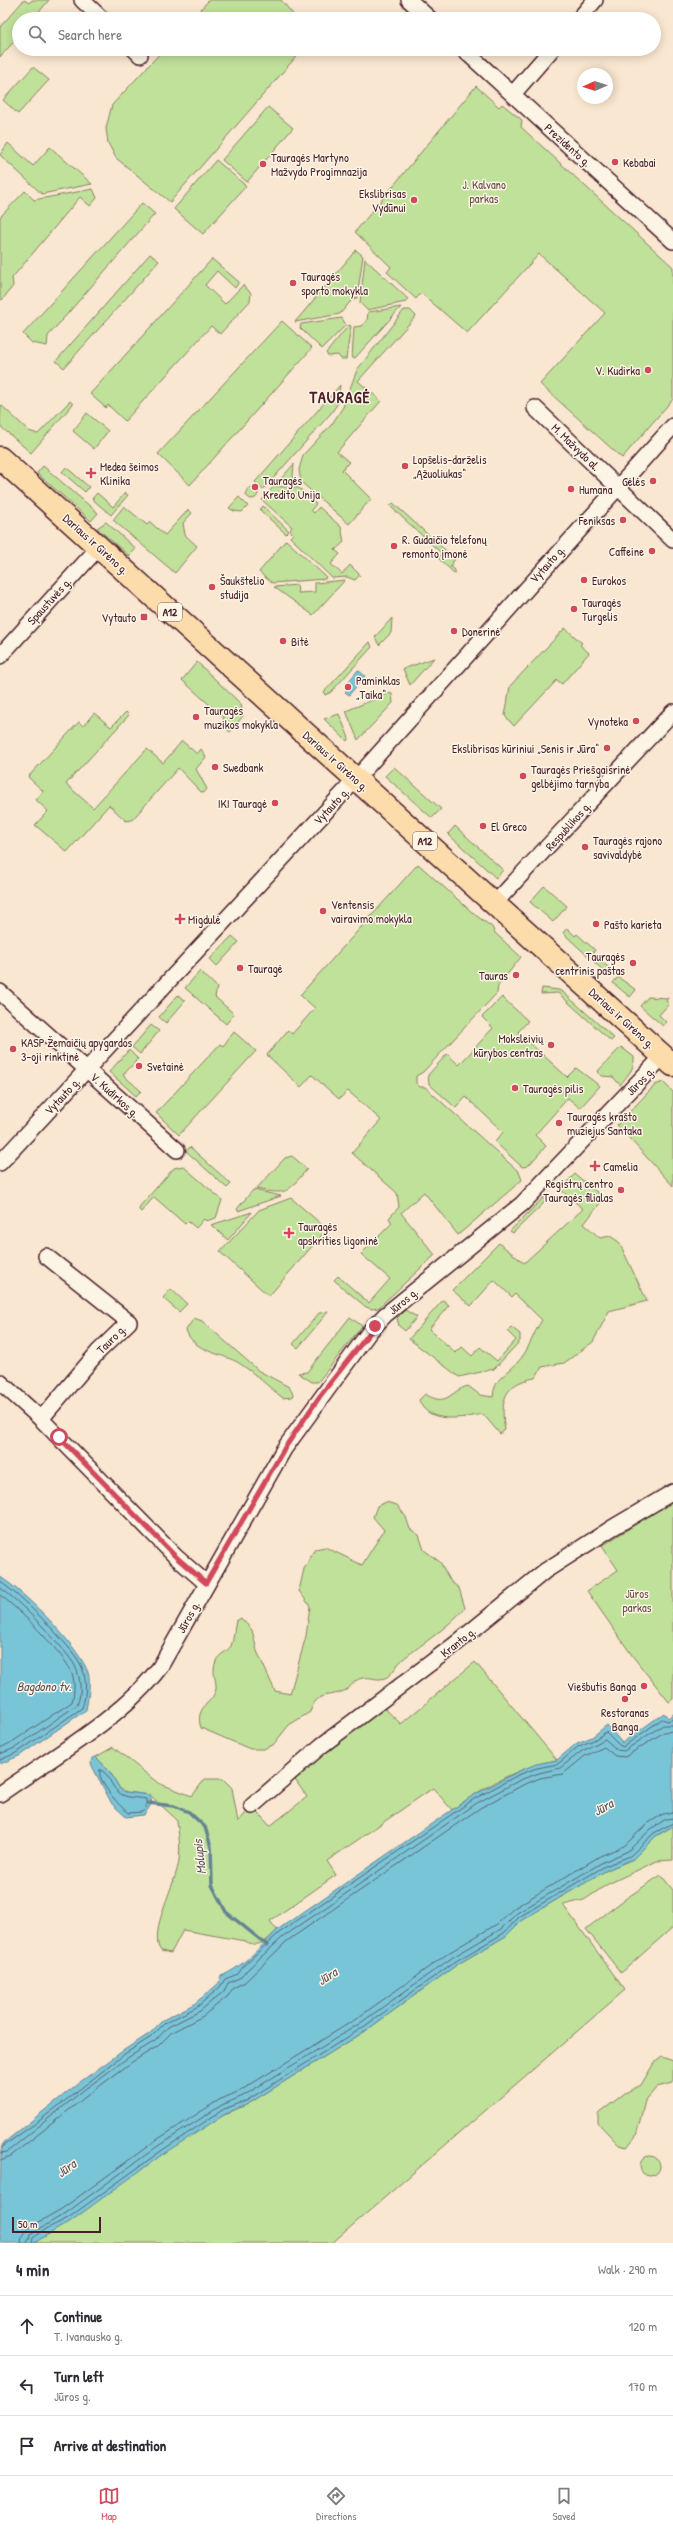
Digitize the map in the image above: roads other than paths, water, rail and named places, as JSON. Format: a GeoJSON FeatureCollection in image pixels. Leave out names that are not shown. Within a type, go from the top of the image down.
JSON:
{"type":"FeatureCollection","features":[{"type":"Feature","properties":{"kind":"highway","name":"Dariaus ir Girėno g."},"geometry":{"type":"LineString","coordinates":[[0,458],[668,1060]]}},
{"type":"Feature","properties":{"kind":"street"},"geometry":{"type":"LineString","coordinates":[[82,0],[95,12]]}},
{"type":"Feature","properties":{"kind":"street"},"geometry":{"type":"LineString","coordinates":[[409,0],[422,12]]}},
{"type":"Feature","properties":{"kind":"street"},"geometry":{"type":"LineString","coordinates":[[585,12],[595,0]]}},
{"type":"Feature","properties":{"kind":"street","name":"Prezidento g."},"geometry":{"type":"LineString","coordinates":[[471,56],[673,241]]}},
{"type":"Feature","properties":{"kind":"street"},"geometry":{"type":"LineString","coordinates":[[513,94],[546,56]]}},
{"type":"Feature","properties":{"kind":"street","name":"M. Mažvydo al."},"geometry":{"type":"LineString","coordinates":[[535,408],[673,540]]}},
{"type":"Feature","properties":{"kind":"street","name":"Vytauto g."},"geometry":{"type":"LineString","coordinates":[[0,1163],[356,779],[673,426]]}},
{"type":"Feature","properties":{"kind":"street","name":"Spaustuvės g."},"geometry":{"type":"LineString","coordinates":[[0,656],[99,547]]}},
{"type":"Feature","properties":{"kind":"street","name":"Respublikos g."},"geometry":{"type":"LineString","coordinates":[[494,904],[673,712]]}},
{"type":"Feature","properties":{"kind":"street","name":"V. Kudirkos g."},"geometry":{"type":"LineString","coordinates":[[0,992],[177,1150]]}},
{"type":"Feature","properties":{"kind":"street","name":"Jūros g."},"geometry":{"type":"LineString","coordinates":[[0,1794],[111,1716],[147,1684],[160,1667],[206,1583],[284,1449],[370,1331],[385,1315],[536,1191],[668,1060]]}},
{"type":"Feature","properties":{"kind":"street","name":"Tauro g."},"geometry":{"type":"LineString","coordinates":[[41,1419],[94,1357],[129,1322],[46,1256]]}},
{"type":"Feature","properties":{"kind":"street"},"geometry":{"type":"LineString","coordinates":[[0,1382],[41,1419],[176,1557],[206,1583]]}},
{"type":"Feature","properties":{"kind":"street","name":"Kranto g."},"geometry":{"type":"LineString","coordinates":[[252,1806],[320,1746],[453,1646],[545,1571],[612,1528],[673,1492]]}},
{"type":"Feature","properties":{"kind":"water"},"geometry":{"type":"Polygon","coordinates":[[[358,670],[365,676],[349,695],[345,692],[352,684],[349,681],[358,670]]]}},
{"type":"Feature","properties":{"kind":"water","name":"Bagdono tv."},"geometry":{"type":"Polygon","coordinates":[[[0,1577],[23,1594],[65,1637],[85,1665],[89,1676],[89,1693],[86,1710],[19,1756],[0,1764],[0,1577]]]}},
{"type":"Feature","properties":{"kind":"water","name":"Jūra"},"geometry":{"type":"Polygon","coordinates":[[[664,1713],[668,1718],[673,1714],[673,1826],[656,1836],[633,1859],[607,1870],[522,1920],[506,1936],[458,1964],[364,2032],[248,2104],[227,2113],[163,2154],[71,2221],[34,2243],[0,2243],[1,2145],[80,2082],[149,2034],[163,2020],[194,2004],[218,1984],[221,1976],[243,1963],[277,1930],[472,1796],[517,1772],[536,1764],[557,1760],[577,1743],[592,1737],[607,1725],[622,1743],[664,1713]]]}},
{"type":"Feature","properties":{"kind":"water"},"geometry":{"type":"Polygon","coordinates":[[[96,1757],[110,1772],[120,1789],[126,1792],[150,1795],[152,1803],[144,1815],[126,1817],[112,1804],[91,1764],[92,1758],[96,1757]]]}},
{"type":"Feature","properties":{"kind":"waterway","name":"Molupis"},"geometry":{"type":"LineString","coordinates":[[148,1803],[174,1806],[189,1812],[205,1827],[211,1847],[212,1885],[226,1912],[267,1945]]}},
{"type":"Feature","properties":{"kind":"place","name":"Kebabai"},"geometry":{"type":"Point","coordinates":[615,162]}},
{"type":"Feature","properties":{"kind":"place","name":"Tauragės Martyno Mažvydo Progimnazija"},"geometry":{"type":"Point","coordinates":[263,164]}},
{"type":"Feature","properties":{"kind":"place","name":"Ekslibrisas Vydūnui"},"geometry":{"type":"Point","coordinates":[414,200]}},
{"type":"Feature","properties":{"kind":"place","name":"Tauragės sporto mokykla"},"geometry":{"type":"Point","coordinates":[293,283]}},
{"type":"Feature","properties":{"kind":"place","name":"V. Kudirka"},"geometry":{"type":"Point","coordinates":[648,370]}},
{"type":"Feature","properties":{"kind":"place","name":"Lopšelis-darželis „Ąžuoliukas“"},"geometry":{"type":"Point","coordinates":[405,466]}},
{"type":"Feature","properties":{"kind":"place","name":"Medea šeimos Klinika"},"geometry":{"type":"Point","coordinates":[91,473]}},
{"type":"Feature","properties":{"kind":"place","name":"Gėlės"},"geometry":{"type":"Point","coordinates":[653,481]}},
{"type":"Feature","properties":{"kind":"place","name":"Tauragės Kredito Unija"},"geometry":{"type":"Point","coordinates":[255,487]}},
{"type":"Feature","properties":{"kind":"place","name":"Humana"},"geometry":{"type":"Point","coordinates":[571,489]}},
{"type":"Feature","properties":{"kind":"place","name":"Feniksas"},"geometry":{"type":"Point","coordinates":[623,520]}},
{"type":"Feature","properties":{"kind":"place","name":"R. Gudaičio telefonų remonto įmonė"},"geometry":{"type":"Point","coordinates":[394,546]}},
{"type":"Feature","properties":{"kind":"place","name":"Caffeine"},"geometry":{"type":"Point","coordinates":[652,551]}},
{"type":"Feature","properties":{"kind":"place","name":"Eurokos"},"geometry":{"type":"Point","coordinates":[584,580]}},
{"type":"Feature","properties":{"kind":"place","name":"Šaukštelio studija"},"geometry":{"type":"Point","coordinates":[212,587]}},
{"type":"Feature","properties":{"kind":"place","name":"Tauragės Turgelis"},"geometry":{"type":"Point","coordinates":[574,609]}},
{"type":"Feature","properties":{"kind":"place","name":"Vytauto"},"geometry":{"type":"Point","coordinates":[144,617]}},
{"type":"Feature","properties":{"kind":"place","name":"Donerinė"},"geometry":{"type":"Point","coordinates":[454,631]}},
{"type":"Feature","properties":{"kind":"place","name":"Bitė"},"geometry":{"type":"Point","coordinates":[283,641]}},
{"type":"Feature","properties":{"kind":"place","name":"Paminklas „Taika“"},"geometry":{"type":"Point","coordinates":[348,687]}},
{"type":"Feature","properties":{"kind":"place","name":"Tauragės muzikos mokykla"},"geometry":{"type":"Point","coordinates":[196,717]}},
{"type":"Feature","properties":{"kind":"place","name":"Vynoteka"},"geometry":{"type":"Point","coordinates":[636,721]}},
{"type":"Feature","properties":{"kind":"place","name":"Ekslibrisas kūriniui „Senis ir Jūra“"},"geometry":{"type":"Point","coordinates":[607,748]}},
{"type":"Feature","properties":{"kind":"place","name":"Swedbank"},"geometry":{"type":"Point","coordinates":[215,767]}},
{"type":"Feature","properties":{"kind":"place","name":"Tauragės Priešgaisrinė gelbėjimo tarnyba"},"geometry":{"type":"Point","coordinates":[523,776]}},
{"type":"Feature","properties":{"kind":"place","name":"IKI Tauragė"},"geometry":{"type":"Point","coordinates":[275,803]}},
{"type":"Feature","properties":{"kind":"place","name":"El Greco"},"geometry":{"type":"Point","coordinates":[483,826]}},
{"type":"Feature","properties":{"kind":"place","name":"Tauragės rajono savivaldybė"},"geometry":{"type":"Point","coordinates":[585,847]}},
{"type":"Feature","properties":{"kind":"place","name":"Ventensis vairavimo mokykla"},"geometry":{"type":"Point","coordinates":[323,911]}},
{"type":"Feature","properties":{"kind":"place","name":"Migdulė"},"geometry":{"type":"Point","coordinates":[180,919]}},
{"type":"Feature","properties":{"kind":"place","name":"Pašto karieta"},"geometry":{"type":"Point","coordinates":[596,924]}},
{"type":"Feature","properties":{"kind":"place","name":"Tauragės centrinis paštas"},"geometry":{"type":"Point","coordinates":[633,963]}},
{"type":"Feature","properties":{"kind":"place","name":"Tauragė"},"geometry":{"type":"Point","coordinates":[240,968]}},
{"type":"Feature","properties":{"kind":"place","name":"Tauras"},"geometry":{"type":"Point","coordinates":[516,975]}},
{"type":"Feature","properties":{"kind":"place","name":"Moksleivių kūrybos centras"},"geometry":{"type":"Point","coordinates":[551,1045]}},
{"type":"Feature","properties":{"kind":"place","name":"KASP Žemaičių apygardos 3-oji rinktinė"},"geometry":{"type":"Point","coordinates":[13,1049]}},
{"type":"Feature","properties":{"kind":"place","name":"Svetainė"},"geometry":{"type":"Point","coordinates":[139,1066]}},
{"type":"Feature","properties":{"kind":"place","name":"Tauragės pilis"},"geometry":{"type":"Point","coordinates":[515,1088]}},
{"type":"Feature","properties":{"kind":"place","name":"Tauragės krašto muziejus Santaka"},"geometry":{"type":"Point","coordinates":[559,1123]}},
{"type":"Feature","properties":{"kind":"place","name":"Camelia"},"geometry":{"type":"Point","coordinates":[595,1166]}},
{"type":"Feature","properties":{"kind":"place","name":"Registrų centro Tauragės filialas"},"geometry":{"type":"Point","coordinates":[621,1190]}},
{"type":"Feature","properties":{"kind":"place","name":"Tauragės apskrities ligoninė"},"geometry":{"type":"Point","coordinates":[289,1233]}},
{"type":"Feature","properties":{"kind":"place","name":"Viešbutis Banga"},"geometry":{"type":"Point","coordinates":[644,1686]}},
{"type":"Feature","properties":{"kind":"place","name":"Restoranas Banga"},"geometry":{"type":"Point","coordinates":[625,1699]}},
{"type":"Feature","properties":{"kind":"district","name":"TAURAGĖ"},"geometry":{"type":"Point","coordinates":[340,397]}},
{"type":"Feature","properties":{"kind":"park label","name":"J. Kalvano parkas"},"geometry":{"type":"Point","coordinates":[484,191]}},
{"type":"Feature","properties":{"kind":"park label","name":"Jūros parkas"},"geometry":{"type":"Point","coordinates":[637,1600]}}]}
